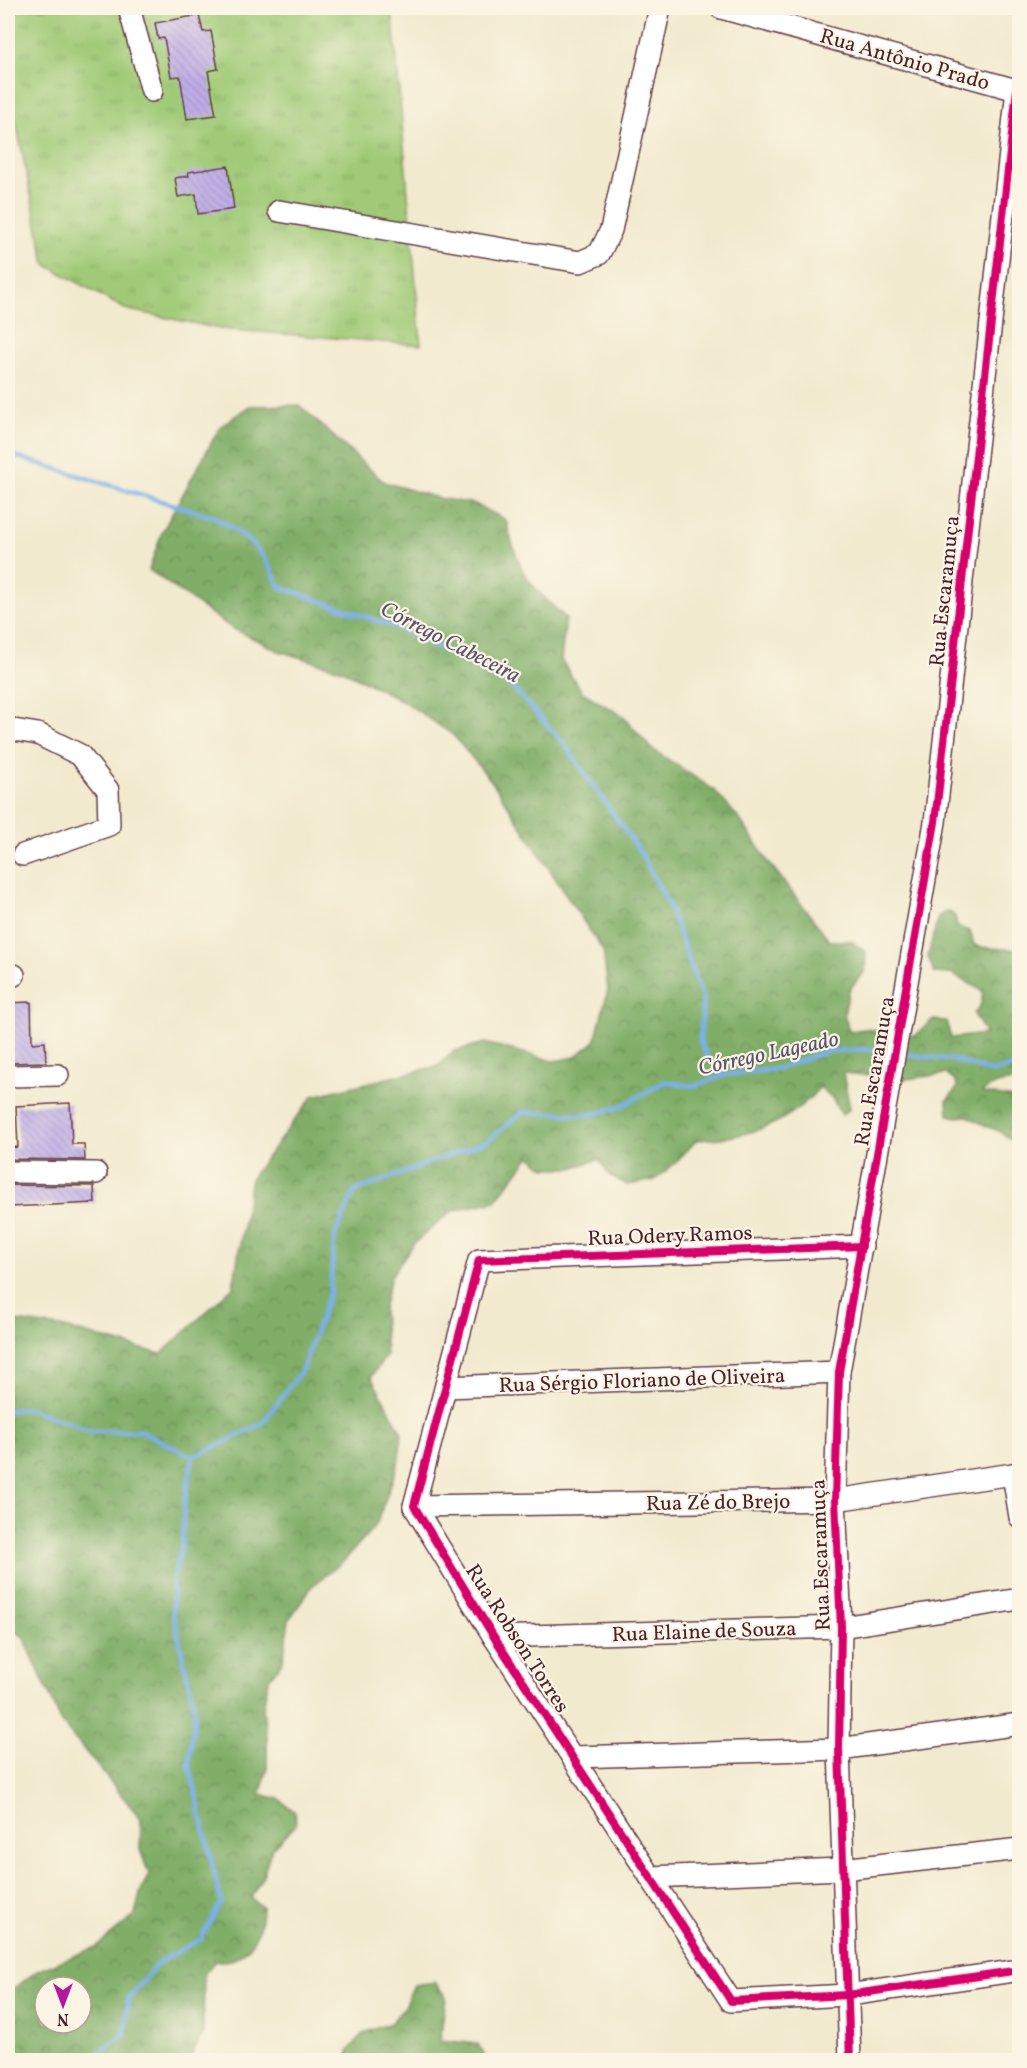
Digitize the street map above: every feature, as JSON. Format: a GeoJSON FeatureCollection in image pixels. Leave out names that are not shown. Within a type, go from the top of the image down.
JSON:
{"type":"FeatureCollection","features":[{"type":"Feature","properties":{"kind":"street"},"geometry":{"type":"LineString","coordinates":[[129,8],[152,91]]}},
{"type":"Feature","properties":{"kind":"street"},"geometry":{"type":"LineString","coordinates":[[279,211],[580,262],[598,254],[610,230],[660,8]]}},
{"type":"Feature","properties":{"kind":"street","name":"Rua Antônio Prado"},"geometry":{"type":"LineString","coordinates":[[721,8],[1018,91]]}},
{"type":"Feature","properties":{"kind":"street","name":"Rua Escaramuça"},"geometry":{"type":"LineString","coordinates":[[850,2061],[839,1749],[841,1627],[835,1500],[838,1372],[893,1074],[935,822],[1018,91]]}},
{"type":"Feature","properties":{"kind":"street"},"geometry":{"type":"LineString","coordinates":[[8,729],[38,734],[80,755],[108,790],[109,825],[23,855]]}},
{"type":"Feature","properties":{"kind":"street"},"geometry":{"type":"LineString","coordinates":[[8,1076],[58,1075]]}},
{"type":"Feature","properties":{"kind":"street"},"geometry":{"type":"LineString","coordinates":[[8,1172],[96,1173]]}},
{"type":"Feature","properties":{"kind":"street","name":"Rua Odery Ramos"},"geometry":{"type":"LineString","coordinates":[[446,1388],[479,1260],[862,1246]]}},
{"type":"Feature","properties":{"kind":"street","name":"Rua Sérgio Floriano de Oliveira"},"geometry":{"type":"LineString","coordinates":[[446,1388],[838,1372]]}},
{"type":"Feature","properties":{"kind":"street"},"geometry":{"type":"LineString","coordinates":[[414,1506],[446,1388]]}},
{"type":"Feature","properties":{"kind":"street"},"geometry":{"type":"LineString","coordinates":[[1016,1473],[1020,1517]]}},
{"type":"Feature","properties":{"kind":"street","name":"Rua Zé do Brejo"},"geometry":{"type":"LineString","coordinates":[[414,1506],[835,1500],[1016,1473]]}},
{"type":"Feature","properties":{"kind":"street","name":"Rua Robson Torres"},"geometry":{"type":"LineString","coordinates":[[414,1506],[494,1637],[731,2001],[848,1995]]}},
{"type":"Feature","properties":{"kind":"street","name":"Rua Elaine de Souza"},"geometry":{"type":"LineString","coordinates":[[494,1637],[841,1627],[1020,1599]]}},
{"type":"Feature","properties":{"kind":"street"},"geometry":{"type":"LineString","coordinates":[[574,1757],[839,1749],[1020,1724]]}},
{"type":"Feature","properties":{"kind":"street"},"geometry":{"type":"LineString","coordinates":[[650,1877],[842,1869],[1020,1849]]}},
{"type":"Feature","properties":{"kind":"street"},"geometry":{"type":"LineString","coordinates":[[848,1995],[1020,1970]]}},
{"type":"Feature","properties":{"kind":"green space"},"geometry":{"type":"Polygon","coordinates":[[[8,8],[392,8],[421,345],[220,329],[125,309],[45,264],[8,83],[8,8]]]}},
{"type":"Feature","properties":{"kind":"green space"},"geometry":{"type":"Polygon","coordinates":[[[299,405],[384,482],[438,498],[475,504],[506,520],[515,552],[526,575],[542,596],[566,618],[561,660],[582,692],[623,716],[651,748],[714,790],[741,821],[767,860],[830,941],[851,941],[866,952],[865,971],[849,990],[844,1014],[849,1031],[865,1029],[915,1036],[932,1020],[946,1021],[951,1038],[986,1034],[974,1014],[981,1004],[983,991],[952,974],[934,973],[928,956],[938,917],[947,911],[955,916],[957,927],[970,931],[974,945],[1019,950],[1019,1082],[1000,1083],[982,1093],[1019,1099],[1019,1146],[1000,1132],[968,1116],[954,1117],[948,1114],[947,1100],[957,1088],[956,1082],[946,1074],[907,1079],[843,1073],[850,1109],[842,1115],[832,1098],[820,1087],[794,1111],[780,1120],[749,1133],[697,1140],[655,1180],[627,1185],[609,1175],[599,1159],[572,1168],[545,1168],[530,1156],[495,1201],[452,1211],[413,1244],[391,1276],[383,1310],[386,1356],[371,1377],[402,1433],[398,1464],[377,1523],[345,1560],[312,1586],[289,1620],[283,1661],[268,1680],[263,1709],[267,1737],[267,1771],[260,1794],[279,1799],[295,1812],[296,1825],[272,1848],[263,1875],[251,1898],[262,1907],[260,1922],[252,1943],[241,1955],[232,1960],[215,1961],[204,1974],[203,2034],[189,2060],[8,2060],[8,1993],[37,1971],[96,1947],[135,1915],[140,1893],[149,1874],[140,1850],[141,1819],[62,1723],[23,1636],[8,1628],[8,1320],[61,1327],[161,1354],[233,1287],[251,1178],[313,1096],[438,1066],[454,1051],[485,1043],[554,1061],[575,1057],[595,1041],[608,990],[603,951],[493,783],[453,735],[403,701],[342,670],[279,651],[230,627],[149,570],[162,532],[220,427],[249,406],[299,405]]]}},
{"type":"Feature","properties":{"kind":"green space"},"geometry":{"type":"Polygon","coordinates":[[[435,1982],[446,1998],[440,2040],[478,2044],[487,2060],[349,2060],[348,2051],[364,2033],[391,2023],[403,2009],[414,1985],[435,1982]]]}},
{"type":"Feature","properties":{"kind":"building"},"geometry":{"type":"Polygon","coordinates":[[[199,15],[203,32],[211,31],[218,69],[208,71],[216,115],[187,119],[180,76],[171,77],[164,38],[158,39],[155,23],[199,15]]]}},
{"type":"Feature","properties":{"kind":"building"},"geometry":{"type":"Polygon","coordinates":[[[228,166],[234,209],[198,214],[196,194],[178,197],[175,178],[189,176],[188,172],[228,166]]]}},
{"type":"Feature","properties":{"kind":"building"},"geometry":{"type":"Polygon","coordinates":[[[31,1002],[32,1043],[45,1042],[46,1062],[8,1063],[8,1003],[31,1002]]]}},
{"type":"Feature","properties":{"kind":"building"},"geometry":{"type":"Polygon","coordinates":[[[70,1103],[72,1144],[84,1144],[85,1160],[8,1159],[8,1148],[18,1147],[16,1106],[70,1103]]]}},
{"type":"Feature","properties":{"kind":"building"},"geometry":{"type":"Polygon","coordinates":[[[8,1185],[94,1186],[95,1203],[8,1207],[8,1185]]]}},
{"type":"Feature","properties":{"kind":"waterway","name":"Córrego Cabeceira"},"geometry":{"type":"LineString","coordinates":[[8,454],[217,518],[255,546],[280,587],[396,627],[511,686],[563,742],[640,852],[668,903],[703,999],[700,1041],[708,1058],[724,1075]]}},
{"type":"Feature","properties":{"kind":"waterway","name":"Córrego Lageado"},"geometry":{"type":"LineString","coordinates":[[193,1457],[262,1424],[303,1368],[330,1291],[335,1235],[355,1191],[487,1141],[523,1112],[590,1115],[620,1107],[664,1082],[695,1086],[724,1075],[776,1069],[828,1051],[867,1049],[888,1053]]}},
{"type":"Feature","properties":{"kind":"waterway","name":"Córrego Lageado"},"geometry":{"type":"LineString","coordinates":[[900,1054],[954,1060],[992,1072],[1020,1065]]}},
{"type":"Feature","properties":{"kind":"waterway","name":"Córrego Lageado"},"geometry":{"type":"LineString","coordinates":[[8,1411],[28,1408],[90,1431],[141,1431],[193,1457]]}},
{"type":"Feature","properties":{"kind":"waterway"},"geometry":{"type":"LineString","coordinates":[[63,2060],[95,2056],[125,2034],[128,1999],[159,1962],[201,1939],[221,1902],[189,1763],[195,1711],[173,1613],[173,1580],[182,1545],[184,1504],[193,1457]]}},
{"type":"Feature","properties":{"kind":"cycle path"},"geometry":{"type":"LineString","coordinates":[[850,2060],[839,1749],[841,1627],[835,1500],[839,1372],[935,822],[1017,90],[1020,91]]}},
{"type":"Feature","properties":{"kind":"cycle path"},"geometry":{"type":"LineString","coordinates":[[862,1246],[479,1260],[414,1506],[494,1637],[731,2001],[848,1995],[1020,1970]]}}]}
